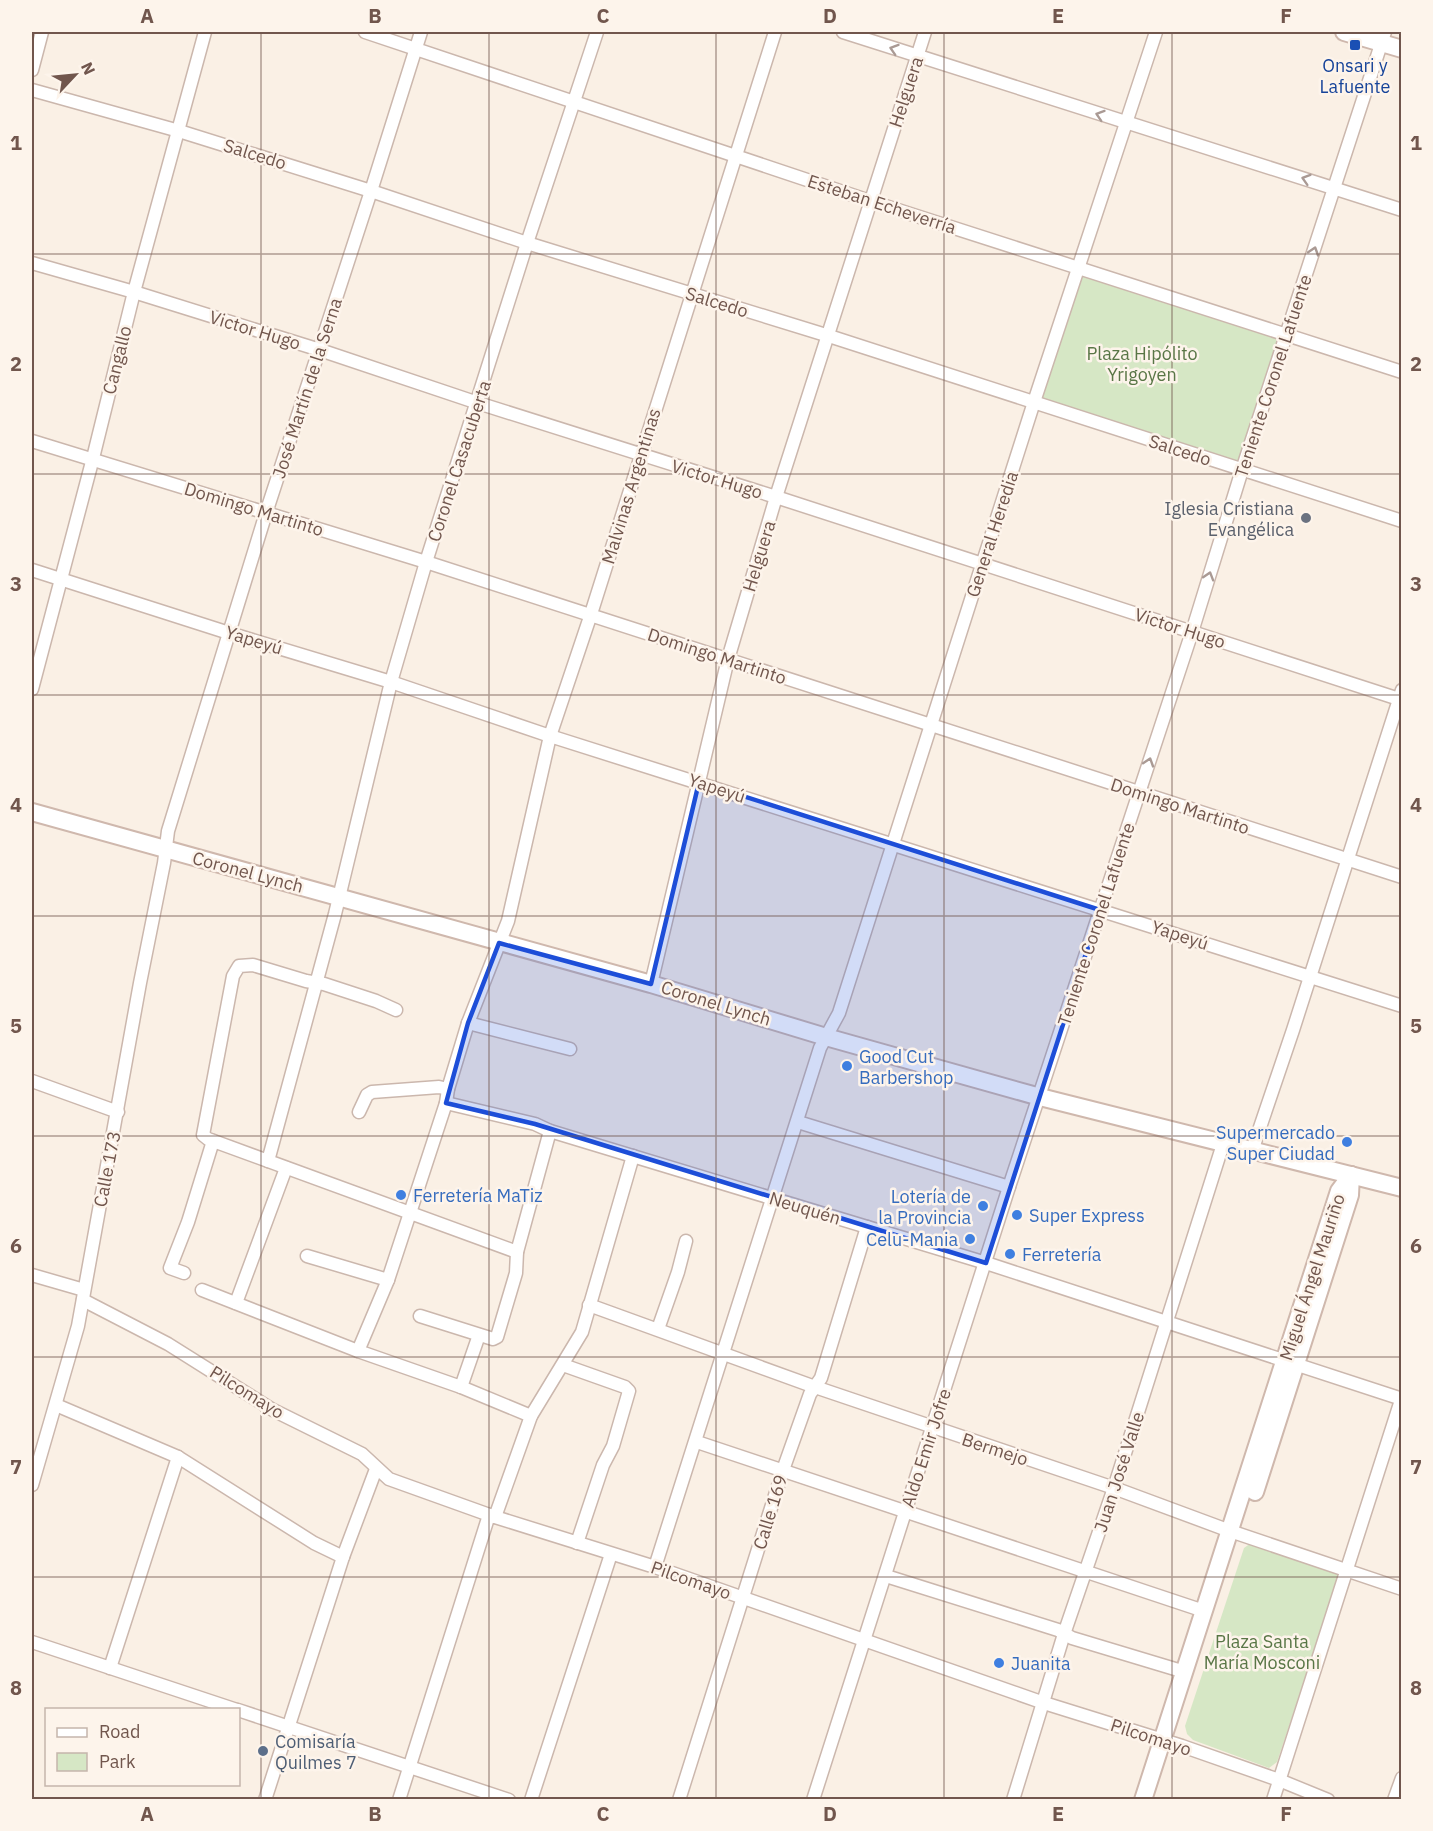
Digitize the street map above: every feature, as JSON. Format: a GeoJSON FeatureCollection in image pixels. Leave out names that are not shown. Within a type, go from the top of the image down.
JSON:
{"type":"FeatureCollection","features":[{"type":"Feature","properties":{"kind":"main road"},"geometry":{"type":"LineString","coordinates":[[1344,32],[1383,37],[1401,49]]}},
{"type":"Feature","properties":{"kind":"main road","name":"Coronel Lynch"},"geometry":{"type":"LineString","coordinates":[[32,812],[651,984],[826,1037],[1040,1097],[1401,1188]]}},
{"type":"Feature","properties":{"kind":"main road","name":"Miguel Ángel Mauriño"},"geometry":{"type":"LineString","coordinates":[[1143,1800],[1168,1743],[1236,1532],[1290,1363],[1338,1191],[1351,1175]]}},
{"type":"Feature","properties":{"kind":"main road","name":"Miguel Ángel Mauriño"},"geometry":{"type":"LineString","coordinates":[[1155,1800],[1185,1672],[1204,1611],[1236,1532]]}},
{"type":"Feature","properties":{"kind":"street"},"geometry":{"type":"LineString","coordinates":[[32,70],[42,32]]}},
{"type":"Feature","properties":{"kind":"street","name":"Cangallo"},"geometry":{"type":"LineString","coordinates":[[32,689],[134,292],[205,32]]}},
{"type":"Feature","properties":{"kind":"street","name":"Esteban Echeverría"},"geometry":{"type":"LineString","coordinates":[[364,32],[870,201],[1401,372]]}},
{"type":"Feature","properties":{"kind":"street","name":"José Martín de la Serna"},"geometry":{"type":"LineString","coordinates":[[164,849],[266,513],[421,32]]}},
{"type":"Feature","properties":{"kind":"street","name":"Coronel Casacuberta"},"geometry":{"type":"LineString","coordinates":[[268,1161],[339,897],[391,681],[426,562],[527,243],[597,32]]}},
{"type":"Feature","properties":{"kind":"street","name":"Malvinas Argentinas"},"geometry":{"type":"LineString","coordinates":[[358,1351],[388,1280],[446,1103],[468,1023],[508,921],[550,736],[775,32]]}},
{"type":"Feature","properties":{"kind":"street"},"geometry":{"type":"LineString","coordinates":[[843,32],[1401,210]]}},
{"type":"Feature","properties":{"kind":"street","name":"Helguera"},"geometry":{"type":"LineString","coordinates":[[651,984],[728,659],[776,497],[925,32]]}},
{"type":"Feature","properties":{"kind":"street","name":"General Heredia"},"geometry":{"type":"LineString","coordinates":[[655,1567],[697,1442],[723,1352],[820,1048],[839,1013],[1034,402],[1156,32]]}},
{"type":"Feature","properties":{"kind":"street","name":"Teniente Coronel Lafuente"},"geometry":{"type":"LineString","coordinates":[[1040,1097],[1383,37]]}},
{"type":"Feature","properties":{"kind":"street","name":"Salcedo"},"geometry":{"type":"LineString","coordinates":[[32,90],[179,130],[527,243],[829,336],[1401,521]]}},
{"type":"Feature","properties":{"kind":"street","name":"Victor Hugo"},"geometry":{"type":"LineString","coordinates":[[32,263],[320,350],[478,403],[1192,632],[1400,696]]}},
{"type":"Feature","properties":{"kind":"street","name":"Domingo Martinto"},"geometry":{"type":"LineString","coordinates":[[32,441],[426,562],[1401,877]]}},
{"type":"Feature","properties":{"kind":"street","name":"Yapeyú"},"geometry":{"type":"LineString","coordinates":[[32,570],[229,633],[391,681],[550,736],[1401,1006]]}},
{"type":"Feature","properties":{"kind":"street"},"geometry":{"type":"LineString","coordinates":[[1252,1151],[1400,696]]}},
{"type":"Feature","properties":{"kind":"street","name":"Calle 173"},"geometry":{"type":"LineString","coordinates":[[32,1485],[75,1342],[164,849]]}},
{"type":"Feature","properties":{"kind":"street"},"geometry":{"type":"LineString","coordinates":[[184,1273],[170,1268],[189,1222],[208,1138],[233,976],[240,966],[253,964],[376,1000],[396,1010]]}},
{"type":"Feature","properties":{"kind":"street"},"geometry":{"type":"LineString","coordinates":[[468,1023],[570,1049]]}},
{"type":"Feature","properties":{"kind":"street"},"geometry":{"type":"LineString","coordinates":[[32,1081],[117,1112]]}},
{"type":"Feature","properties":{"kind":"street"},"geometry":{"type":"LineString","coordinates":[[359,1112],[367,1095],[372,1092],[439,1087],[448,1089]]}},
{"type":"Feature","properties":{"kind":"street","name":"Aldo Emir Jofre"},"geometry":{"type":"LineString","coordinates":[[813,1800],[1009,1187],[1040,1097]]}},
{"type":"Feature","properties":{"kind":"street","name":"Neuquén"},"geometry":{"type":"LineString","coordinates":[[446,1103],[535,1124],[550,1131],[986,1263],[1401,1398]]}},
{"type":"Feature","properties":{"kind":"street"},"geometry":{"type":"LineString","coordinates":[[798,1122],[1009,1187]]}},
{"type":"Feature","properties":{"kind":"street"},"geometry":{"type":"LineString","coordinates":[[420,1316],[493,1339],[497,1337],[516,1273],[517,1252],[550,1131]]}},
{"type":"Feature","properties":{"kind":"street"},"geometry":{"type":"LineString","coordinates":[[208,1138],[517,1252]]}},
{"type":"Feature","properties":{"kind":"street","name":"Juan José Valle"},"geometry":{"type":"LineString","coordinates":[[1013,1800],[1064,1634],[1114,1488],[1223,1144]]}},
{"type":"Feature","properties":{"kind":"street"},"geometry":{"type":"LineString","coordinates":[[399,1800],[492,1516],[531,1416],[582,1332],[633,1156]]}},
{"type":"Feature","properties":{"kind":"street"},"geometry":{"type":"LineString","coordinates":[[236,1303],[286,1168]]}},
{"type":"Feature","properties":{"kind":"street","name":"Calle 169"},"geometry":{"type":"LineString","coordinates":[[679,1800],[783,1470],[810,1394],[821,1378],[867,1227]]}},
{"type":"Feature","properties":{"kind":"street"},"geometry":{"type":"LineString","coordinates":[[658,1329],[686,1241]]}},
{"type":"Feature","properties":{"kind":"street"},"geometry":{"type":"LineString","coordinates":[[307,1256],[388,1280]]}},
{"type":"Feature","properties":{"kind":"street"},"geometry":{"type":"LineString","coordinates":[[32,1275],[83,1295]]}},
{"type":"Feature","properties":{"kind":"street"},"geometry":{"type":"LineString","coordinates":[[202,1290],[358,1351],[461,1387],[531,1416]]}},
{"type":"Feature","properties":{"kind":"street","name":"Pilcomayo"},"geometry":{"type":"LineString","coordinates":[[83,1295],[168,1344],[273,1410],[362,1454],[389,1479],[492,1516],[655,1567],[1044,1702],[1280,1780],[1328,1800]]}},
{"type":"Feature","properties":{"kind":"street","name":"Bermejo"},"geometry":{"type":"LineString","coordinates":[[589,1305],[815,1387],[1114,1488],[1401,1589]]}},
{"type":"Feature","properties":{"kind":"street"},"geometry":{"type":"LineString","coordinates":[[461,1387],[480,1335]]}},
{"type":"Feature","properties":{"kind":"street"},"geometry":{"type":"LineString","coordinates":[[562,1365],[625,1387],[630,1391],[613,1446],[603,1465],[577,1543]]}},
{"type":"Feature","properties":{"kind":"street"},"geometry":{"type":"LineString","coordinates":[[1273,1800],[1401,1398]]}},
{"type":"Feature","properties":{"kind":"street"},"geometry":{"type":"LineString","coordinates":[[56,1405],[178,1457],[314,1543],[343,1557]]}},
{"type":"Feature","properties":{"kind":"street"},"geometry":{"type":"LineString","coordinates":[[697,1442],[1204,1611]]}},
{"type":"Feature","properties":{"kind":"street"},"geometry":{"type":"LineString","coordinates":[[110,1668],[178,1457]]}},
{"type":"Feature","properties":{"kind":"street"},"geometry":{"type":"LineString","coordinates":[[265,1800],[343,1557],[376,1469]]}},
{"type":"Feature","properties":{"kind":"street"},"geometry":{"type":"LineString","coordinates":[[531,1800],[611,1554]]}},
{"type":"Feature","properties":{"kind":"street"},"geometry":{"type":"LineString","coordinates":[[886,1576],[1058,1630],[1072,1638],[1185,1672]]}},
{"type":"Feature","properties":{"kind":"street"},"geometry":{"type":"LineString","coordinates":[[32,1642],[232,1708]]}},
{"type":"Feature","properties":{"kind":"street"},"geometry":{"type":"LineString","coordinates":[[240,1711],[509,1800]]}},
{"type":"Feature","properties":{"kind":"street"},"geometry":{"type":"LineString","coordinates":[[1394,1800],[1401,1778]]}},
{"type":"Feature","properties":{"kind":"highlighted area"},"geometry":{"type":"Polygon","coordinates":[[[699,782],[1100,910],[986,1263],[535,1124],[446,1103],[468,1023],[499,943],[651,984],[699,782]]]}},
{"type":"Feature","properties":{"kind":"green space","name":"Plaza Hipólito Yrigoyen"},"geometry":{"type":"Polygon","coordinates":[[[1079,268],[1286,335],[1242,470],[1034,402],[1079,268]]]}},
{"type":"Feature","properties":{"kind":"green space","name":"Plaza Santa María Mosconi"},"geometry":{"type":"Polygon","coordinates":[[[1251,1543],[1339,1573],[1277,1762],[1269,1768],[1193,1740],[1187,1734],[1185,1726],[1244,1548],[1251,1543]]]}},
{"type":"Feature","properties":{"kind":"place","name":"Onsari y Lafuente"},"geometry":{"type":"Point","coordinates":[1355,45]}},
{"type":"Feature","properties":{"kind":"place","name":"Iglesia Cristiana Evangélica"},"geometry":{"type":"Point","coordinates":[1306,518]}},
{"type":"Feature","properties":{"kind":"place","name":"Good Cut Barbershop"},"geometry":{"type":"Point","coordinates":[847,1066]}},
{"type":"Feature","properties":{"kind":"place","name":"Supermercado Super Ciudad"},"geometry":{"type":"Point","coordinates":[1347,1142]}},
{"type":"Feature","properties":{"kind":"place","name":"Ferretería MaTiz"},"geometry":{"type":"Point","coordinates":[401,1195]}},
{"type":"Feature","properties":{"kind":"place","name":"Lotería de la Provincia"},"geometry":{"type":"Point","coordinates":[983,1206]}},
{"type":"Feature","properties":{"kind":"place","name":"Super Express"},"geometry":{"type":"Point","coordinates":[1017,1215]}},
{"type":"Feature","properties":{"kind":"place","name":"Celu-Mania"},"geometry":{"type":"Point","coordinates":[970,1239]}},
{"type":"Feature","properties":{"kind":"place","name":"Ferretería"},"geometry":{"type":"Point","coordinates":[1010,1254]}},
{"type":"Feature","properties":{"kind":"place","name":"Juanita"},"geometry":{"type":"Point","coordinates":[999,1663]}},
{"type":"Feature","properties":{"kind":"place","name":"Comisaría Quilmes 7"},"geometry":{"type":"Point","coordinates":[263,1751]}}]}
